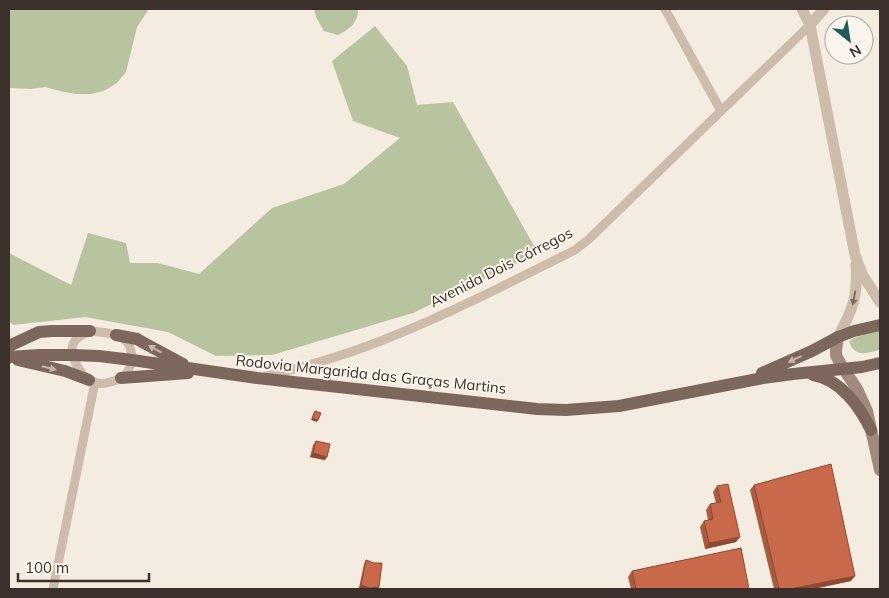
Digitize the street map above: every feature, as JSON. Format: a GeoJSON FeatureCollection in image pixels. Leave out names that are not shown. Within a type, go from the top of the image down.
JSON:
{"type":"FeatureCollection","features":[{"type":"Feature","properties":{"kind":"main road","name":"Rodovia Margarida das Graças Martins"},"geometry":{"type":"LineString","coordinates":[[728,384],[776,368],[838,337],[862,328],[880,325]]}},
{"type":"Feature","properties":{"kind":"main road"},"geometry":{"type":"LineString","coordinates":[[9,346],[39,332],[90,331]]}},
{"type":"Feature","properties":{"kind":"main road"},"geometry":{"type":"LineString","coordinates":[[116,335],[137,339],[194,370]]}},
{"type":"Feature","properties":{"kind":"main road"},"geometry":{"type":"LineString","coordinates":[[838,337],[836,355],[867,411],[880,470]]}},
{"type":"Feature","properties":{"kind":"main road","name":"Rodovia Margarida das Graças Martins"},"geometry":{"type":"LineString","coordinates":[[9,357],[39,355],[99,356],[257,378],[527,408],[566,410],[619,406],[728,384],[880,363]]}},
{"type":"Feature","properties":{"kind":"main road"},"geometry":{"type":"LineString","coordinates":[[9,357],[65,372],[92,382]]}},
{"type":"Feature","properties":{"kind":"main road"},"geometry":{"type":"LineString","coordinates":[[121,378],[189,373],[194,370]]}},
{"type":"Feature","properties":{"kind":"main road"},"geometry":{"type":"LineString","coordinates":[[793,374],[820,376],[833,382],[856,404],[871,430]]}},
{"type":"Feature","properties":{"kind":"street"},"geometry":{"type":"LineString","coordinates":[[665,9],[721,111]]}},
{"type":"Feature","properties":{"kind":"street"},"geometry":{"type":"LineString","coordinates":[[802,9],[810,25],[855,255],[862,274],[880,302]]}},
{"type":"Feature","properties":{"kind":"street","name":"Avenida Dois Córregos"},"geometry":{"type":"LineString","coordinates":[[257,378],[347,354],[393,336],[455,309],[575,250],[589,239],[810,25],[824,9]]}},
{"type":"Feature","properties":{"kind":"street"},"geometry":{"type":"LineString","coordinates":[[838,337],[848,320],[853,304],[856,286],[855,255]]}},
{"type":"Feature","properties":{"kind":"street"},"geometry":{"type":"LineString","coordinates":[[90,331],[116,335],[124,338],[132,351],[131,366],[121,378],[106,383],[92,382],[77,366],[72,355],[72,346],[75,340],[90,331]]}},
{"type":"Feature","properties":{"kind":"street"},"geometry":{"type":"LineString","coordinates":[[53,589],[92,382]]}},
{"type":"Feature","properties":{"kind":"green space"},"geometry":{"type":"Polygon","coordinates":[[[9,9],[149,9],[137,27],[126,72],[117,83],[104,91],[91,94],[76,94],[45,87],[31,89],[9,88],[9,9]]]}},
{"type":"Feature","properties":{"kind":"green space"},"geometry":{"type":"Polygon","coordinates":[[[314,9],[358,9],[358,14],[355,22],[338,35],[324,31],[314,9]]]}},
{"type":"Feature","properties":{"kind":"green space"},"geometry":{"type":"Polygon","coordinates":[[[375,26],[407,66],[417,105],[453,102],[538,253],[413,313],[272,355],[216,356],[168,332],[85,317],[13,325],[9,321],[9,253],[71,285],[88,233],[126,243],[130,263],[158,263],[199,274],[272,208],[344,184],[400,138],[353,121],[332,61],[375,26]]]}},
{"type":"Feature","properties":{"kind":"green space"},"geometry":{"type":"Polygon","coordinates":[[[880,330],[880,350],[866,353],[858,352],[849,342],[854,338],[880,330]]]}},
{"type":"Feature","properties":{"kind":"building"},"geometry":{"type":"Polygon","coordinates":[[[315,411],[321,413],[318,420],[312,418],[315,411]]]}},
{"type":"Feature","properties":{"kind":"building"},"geometry":{"type":"Polygon","coordinates":[[[316,441],[330,444],[327,457],[313,453],[316,441]]]}},
{"type":"Feature","properties":{"kind":"building"},"geometry":{"type":"Polygon","coordinates":[[[831,464],[855,576],[790,589],[779,589],[754,485],[831,464]]]}},
{"type":"Feature","properties":{"kind":"building"},"geometry":{"type":"Polygon","coordinates":[[[728,484],[740,537],[709,543],[704,521],[713,519],[710,504],[721,502],[717,486],[728,484]]]}},
{"type":"Feature","properties":{"kind":"building"},"geometry":{"type":"Polygon","coordinates":[[[741,548],[749,589],[636,589],[632,571],[741,548]]]}},
{"type":"Feature","properties":{"kind":"building"},"geometry":{"type":"Polygon","coordinates":[[[366,560],[382,563],[379,587],[370,588],[361,585],[366,560]]]}}]}
